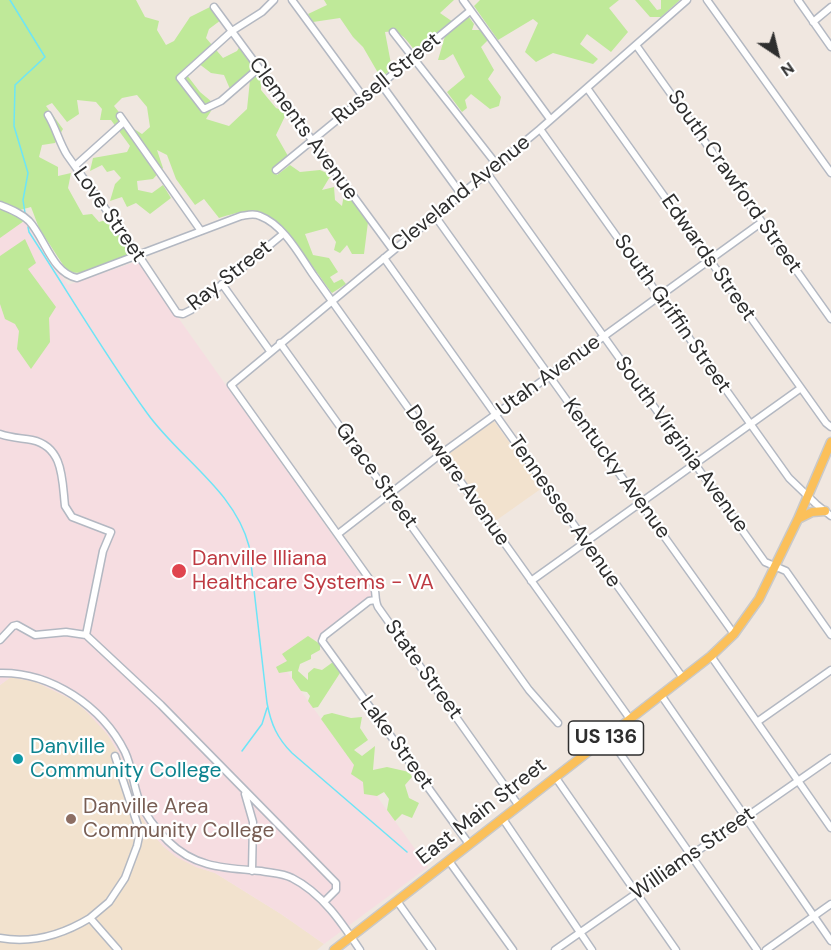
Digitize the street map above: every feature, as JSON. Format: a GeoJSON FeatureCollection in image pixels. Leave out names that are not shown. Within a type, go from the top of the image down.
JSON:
{"type":"FeatureCollection","features":[{"type":"Feature","properties":{"kind":"main road","name":"East Main Street"},"geometry":{"type":"LineString","coordinates":[[334,950],[711,656],[734,634],[754,607],[775,566],[831,442]]}},
{"type":"Feature","properties":{"kind":"main road"},"geometry":{"type":"LineString","coordinates":[[798,519],[812,512],[828,513]]}},
{"type":"Feature","properties":{"kind":"street"},"geometry":{"type":"LineString","coordinates":[[259,68],[221,101],[204,109],[180,78],[232,31],[262,12],[274,0]]}},
{"type":"Feature","properties":{"kind":"street"},"geometry":{"type":"LineString","coordinates":[[292,0],[364,98]]}},
{"type":"Feature","properties":{"kind":"street"},"geometry":{"type":"LineString","coordinates":[[463,0],[550,119]]}},
{"type":"Feature","properties":{"kind":"street","name":"Cleveland Avenue"},"geometry":{"type":"LineString","coordinates":[[231,385],[540,129],[687,0]]}},
{"type":"Feature","properties":{"kind":"street"},"geometry":{"type":"LineString","coordinates":[[707,0],[831,173]]}},
{"type":"Feature","properties":{"kind":"street"},"geometry":{"type":"LineString","coordinates":[[798,0],[831,47]]}},
{"type":"Feature","properties":{"kind":"street","name":"Clements Avenue"},"geometry":{"type":"LineString","coordinates":[[214,7],[393,250]]}},
{"type":"Feature","properties":{"kind":"street"},"geometry":{"type":"LineString","coordinates":[[813,22],[831,7]]}},
{"type":"Feature","properties":{"kind":"street","name":"Russell Street"},"geometry":{"type":"LineString","coordinates":[[276,170],[470,11]]}},
{"type":"Feature","properties":{"kind":"street"},"geometry":{"type":"LineString","coordinates":[[393,32],[497,165]]}},
{"type":"Feature","properties":{"kind":"street","name":"South Crawford Street"},"geometry":{"type":"LineString","coordinates":[[636,45],[831,319]]}},
{"type":"Feature","properties":{"kind":"street"},"geometry":{"type":"LineString","coordinates":[[381,84],[461,194]]}},
{"type":"Feature","properties":{"kind":"street","name":"Edwards Street"},"geometry":{"type":"LineString","coordinates":[[587,88],[831,427]]}},
{"type":"Feature","properties":{"kind":"street","name":"Love Street"},"geometry":{"type":"LineString","coordinates":[[48,115],[57,131],[59,142],[177,313]]}},
{"type":"Feature","properties":{"kind":"street"},"geometry":{"type":"LineString","coordinates":[[75,166],[122,119],[201,231]]}},
{"type":"Feature","properties":{"kind":"street","name":"South Griffin Street"},"geometry":{"type":"LineString","coordinates":[[540,129],[789,478],[828,513]]}},
{"type":"Feature","properties":{"kind":"street","name":"South Virginia Avenue"},"geometry":{"type":"LineString","coordinates":[[487,173],[765,562],[786,571],[831,635]]}},
{"type":"Feature","properties":{"kind":"street"},"geometry":{"type":"LineString","coordinates":[[0,205],[27,219],[63,272],[70,277],[77,278],[241,216],[253,214],[267,220],[283,234]]}},
{"type":"Feature","properties":{"kind":"street","name":"Kentucky Avenue"},"geometry":{"type":"LineString","coordinates":[[435,216],[734,634]]}},
{"type":"Feature","properties":{"kind":"street","name":"Utah Avenue"},"geometry":{"type":"LineString","coordinates":[[338,534],[441,454],[762,222]]}},
{"type":"Feature","properties":{"kind":"street","name":"Ray Street"},"geometry":{"type":"LineString","coordinates":[[177,313],[183,314],[191,310],[283,234]]}},
{"type":"Feature","properties":{"kind":"street","name":"Delaware Avenue"},"geometry":{"type":"LineString","coordinates":[[283,234],[630,719]]}},
{"type":"Feature","properties":{"kind":"street","name":"Tennessee Avenue"},"geometry":{"type":"LineString","coordinates":[[384,258],[683,678]]}},
{"type":"Feature","properties":{"kind":"street"},"geometry":{"type":"LineString","coordinates":[[222,284],[270,351]]}},
{"type":"Feature","properties":{"kind":"street","name":"Grace Street"},"geometry":{"type":"LineString","coordinates":[[280,343],[529,690],[558,723]]}},
{"type":"Feature","properties":{"kind":"street","name":"State Street"},"geometry":{"type":"LineString","coordinates":[[231,385],[373,584],[377,591],[375,600],[378,607],[519,806]]}},
{"type":"Feature","properties":{"kind":"street"},"geometry":{"type":"LineString","coordinates":[[531,581],[801,388]]}},
{"type":"Feature","properties":{"kind":"street"},"geometry":{"type":"LineString","coordinates":[[0,434],[39,441],[50,448],[58,460],[65,506],[68,512],[72,517],[111,532],[103,551],[86,635]]}},
{"type":"Feature","properties":{"kind":"street","name":"Lake Street"},"geometry":{"type":"LineString","coordinates":[[375,600],[369,601],[324,636],[322,641],[469,844]]}},
{"type":"Feature","properties":{"kind":"street"},"geometry":{"type":"LineString","coordinates":[[0,640],[13,626],[17,625],[35,635],[66,632],[86,635],[161,705],[336,883],[336,890],[324,902]]}},
{"type":"Feature","properties":{"kind":"street"},"geometry":{"type":"LineString","coordinates":[[711,656],[831,828]]}},
{"type":"Feature","properties":{"kind":"street"},"geometry":{"type":"LineString","coordinates":[[757,722],[831,670]]}},
{"type":"Feature","properties":{"kind":"street"},"geometry":{"type":"LineString","coordinates":[[0,673],[31,675],[58,685],[92,709],[104,721],[125,751],[139,799],[152,823],[177,849],[194,859],[216,867],[292,878],[324,902],[360,950]]}},
{"type":"Feature","properties":{"kind":"street"},"geometry":{"type":"LineString","coordinates":[[661,694],[831,941]]}},
{"type":"Feature","properties":{"kind":"street"},"geometry":{"type":"LineString","coordinates":[[609,736],[757,950]]}},
{"type":"Feature","properties":{"kind":"street"},"geometry":{"type":"LineString","coordinates":[[0,938],[42,939],[66,932],[90,918],[109,902],[124,879],[140,832],[115,756]]}},
{"type":"Feature","properties":{"kind":"street","name":"Williams Street"},"geometry":{"type":"LineString","coordinates":[[555,950],[831,758]]}},
{"type":"Feature","properties":{"kind":"street"},"geometry":{"type":"LineString","coordinates":[[556,778],[676,950]]}},
{"type":"Feature","properties":{"kind":"street"},"geometry":{"type":"LineString","coordinates":[[244,790],[253,822],[252,871]]}},
{"type":"Feature","properties":{"kind":"street"},"geometry":{"type":"LineString","coordinates":[[503,819],[592,950]]}},
{"type":"Feature","properties":{"kind":"street"},"geometry":{"type":"LineString","coordinates":[[449,861],[513,950]]}},
{"type":"Feature","properties":{"kind":"street"},"geometry":{"type":"LineString","coordinates":[[397,901],[432,950]]}},
{"type":"Feature","properties":{"kind":"street"},"geometry":{"type":"LineString","coordinates":[[766,950],[831,904]]}},
{"type":"Feature","properties":{"kind":"street"},"geometry":{"type":"LineString","coordinates":[[90,918],[118,950]]}},
{"type":"Feature","properties":{"kind":"shaded area","name":"Danville Illiana Healthcare Systems - VA"},"geometry":{"type":"Polygon","coordinates":[[[26,222],[68,285],[138,261],[372,591],[372,596],[283,666],[428,867],[324,944],[215,873],[176,857],[164,847],[139,813],[121,757],[108,735],[73,700],[36,682],[11,677],[0,685],[0,236],[12,226],[26,222]]]}},
{"type":"Feature","properties":{"kind":"shaded area"},"geometry":{"type":"Polygon","coordinates":[[[494,421],[542,488],[494,522],[446,455],[494,421]]]}},
{"type":"Feature","properties":{"kind":"shaded area","name":"Danville Area Community College"},"geometry":{"type":"Polygon","coordinates":[[[11,677],[36,682],[73,700],[94,718],[108,735],[121,757],[134,799],[146,825],[164,847],[196,867],[215,873],[324,944],[317,950],[0,950],[0,685],[11,677]]]}},
{"type":"Feature","properties":{"kind":"green space"},"geometry":{"type":"Polygon","coordinates":[[[0,0],[136,0],[145,17],[159,21],[157,30],[166,45],[174,41],[190,17],[212,6],[221,20],[209,29],[206,38],[223,58],[237,51],[240,46],[261,77],[261,90],[276,108],[287,112],[276,135],[288,156],[273,169],[277,175],[290,165],[300,172],[320,170],[331,175],[322,190],[334,187],[335,200],[342,206],[344,194],[347,194],[368,222],[364,254],[352,254],[347,245],[340,253],[334,250],[336,242],[327,228],[305,234],[313,255],[329,258],[338,272],[330,277],[334,283],[342,279],[346,284],[332,293],[297,246],[275,222],[265,214],[256,211],[219,218],[204,199],[195,205],[176,179],[167,155],[157,150],[163,168],[153,179],[137,181],[138,190],[152,193],[163,185],[171,198],[150,214],[136,203],[127,207],[122,197],[110,201],[115,184],[121,178],[114,170],[107,172],[102,165],[90,171],[93,158],[127,152],[130,146],[111,120],[100,120],[102,109],[96,102],[77,100],[79,114],[67,122],[52,103],[46,106],[63,129],[55,143],[42,145],[39,157],[58,167],[58,176],[71,173],[68,188],[83,215],[92,214],[99,222],[106,220],[134,254],[93,271],[75,273],[67,271],[39,228],[31,207],[20,210],[0,201],[0,0]],[[194,60],[183,70],[200,92],[212,102],[211,111],[206,119],[229,126],[247,109],[250,80],[244,77],[230,89],[224,75],[211,73],[194,60]],[[137,95],[122,98],[114,106],[131,127],[142,134],[150,127],[147,107],[137,95]]]}},
{"type":"Feature","properties":{"kind":"green space"},"geometry":{"type":"Polygon","coordinates":[[[324,0],[454,0],[440,13],[453,22],[415,51],[399,34],[385,32],[392,69],[381,78],[363,47],[340,18],[313,22],[308,14],[327,5],[324,0]]]}},
{"type":"Feature","properties":{"kind":"green space"},"geometry":{"type":"Polygon","coordinates":[[[480,0],[619,0],[609,8],[628,32],[611,52],[587,34],[580,44],[598,59],[593,64],[553,53],[536,62],[525,52],[538,23],[533,19],[498,40],[474,6],[480,0]]]}},
{"type":"Feature","properties":{"kind":"green space"},"geometry":{"type":"Polygon","coordinates":[[[635,0],[649,0],[657,10],[661,9],[661,0],[680,0],[661,17],[650,17],[635,0]]]}},
{"type":"Feature","properties":{"kind":"green space"},"geometry":{"type":"Polygon","coordinates":[[[469,17],[474,24],[472,30],[481,30],[488,40],[481,47],[494,70],[488,79],[501,97],[499,106],[490,109],[471,94],[465,100],[467,108],[462,112],[447,92],[465,77],[453,54],[444,60],[438,60],[445,36],[469,17]]]}},
{"type":"Feature","properties":{"kind":"green space"},"geometry":{"type":"Polygon","coordinates":[[[0,207],[16,214],[24,221],[0,238],[0,207]]]}},
{"type":"Feature","properties":{"kind":"green space"},"geometry":{"type":"Polygon","coordinates":[[[25,239],[36,263],[28,269],[56,307],[49,318],[50,342],[31,369],[17,349],[19,331],[15,324],[5,319],[0,304],[0,256],[25,239]]]}},
{"type":"Feature","properties":{"kind":"green space"},"geometry":{"type":"Polygon","coordinates":[[[308,636],[320,644],[320,650],[311,655],[311,659],[300,664],[298,671],[308,680],[308,673],[314,668],[322,670],[333,662],[340,673],[318,707],[313,708],[308,701],[310,696],[307,692],[301,691],[292,678],[292,671],[279,673],[276,667],[287,661],[282,654],[308,636]]]}},
{"type":"Feature","properties":{"kind":"green space"},"geometry":{"type":"Polygon","coordinates":[[[332,713],[351,718],[362,717],[360,728],[368,740],[354,750],[362,756],[375,746],[373,770],[387,767],[409,772],[412,777],[405,785],[409,798],[419,803],[412,818],[402,814],[395,821],[387,810],[389,799],[384,792],[377,796],[364,794],[363,782],[351,774],[354,765],[321,719],[324,715],[332,713]]]}},
{"type":"Feature","properties":{"kind":"waterway"},"geometry":{"type":"LineString","coordinates":[[10,0],[45,57],[15,85],[14,126],[28,173],[23,200],[25,213]]}},
{"type":"Feature","properties":{"kind":"waterway"},"geometry":{"type":"LineString","coordinates":[[28,227],[116,369],[147,413],[219,492],[232,508],[242,526],[249,546],[267,703],[279,736],[292,753],[407,852]]}},
{"type":"Feature","properties":{"kind":"waterway"},"geometry":{"type":"LineString","coordinates":[[242,751],[262,724],[267,708]]}},
{"type":"Feature","properties":{"kind":"place","name":"Danville Illiana Healthcare Systems - VA"},"geometry":{"type":"Point","coordinates":[179,571]}},
{"type":"Feature","properties":{"kind":"place","name":"Danville Community College"},"geometry":{"type":"Point","coordinates":[18,759]}},
{"type":"Feature","properties":{"kind":"place","name":"Danville Area Community College"},"geometry":{"type":"Point","coordinates":[71,819]}}]}
